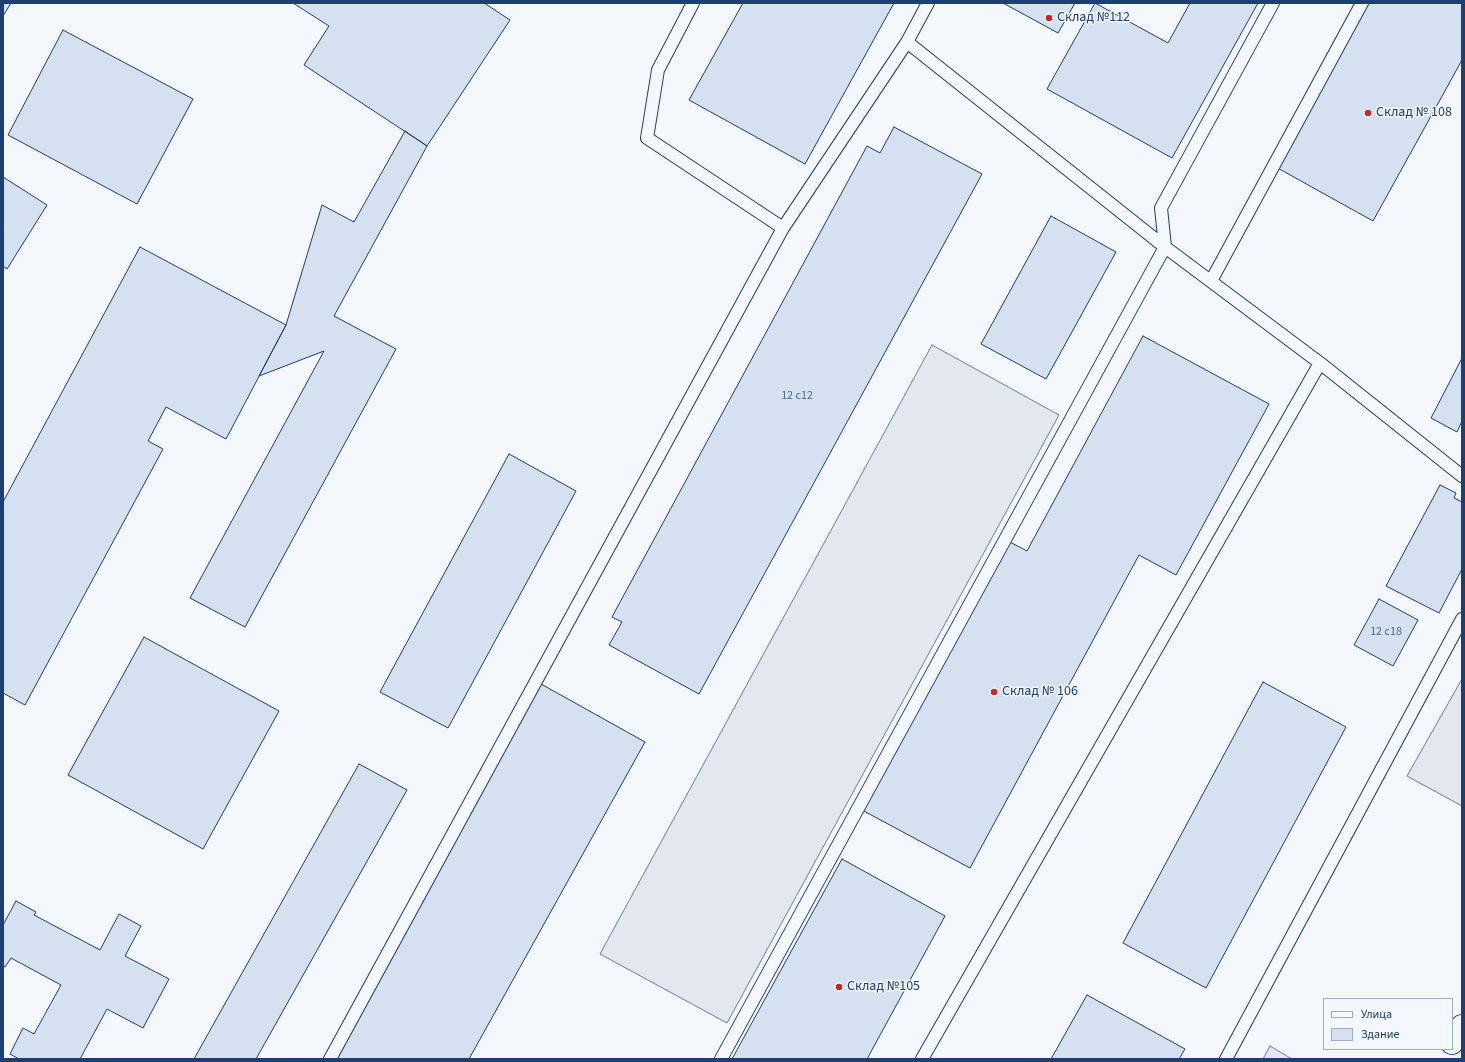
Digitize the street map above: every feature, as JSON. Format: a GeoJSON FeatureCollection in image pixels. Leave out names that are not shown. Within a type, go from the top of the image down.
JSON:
{"type":"FeatureCollection","features":[{"type":"Feature","properties":{"kind":"street"},"geometry":{"type":"LineString","coordinates":[[1453,1041],[1462,1026]]}},
{"type":"Feature","properties":{"kind":"street"},"geometry":{"type":"LineString","coordinates":[[1443,1059],[1448,1050]]}},
{"type":"Feature","properties":{"kind":"lane"},"geometry":{"type":"LineString","coordinates":[[693,3],[658,70],[647,138],[783,228]]}},
{"type":"Feature","properties":{"kind":"lane"},"geometry":{"type":"LineString","coordinates":[[330,1059],[783,228],[907,42],[928,3]]}},
{"type":"Feature","properties":{"kind":"lane"},"geometry":{"type":"LineString","coordinates":[[721,1059],[1166,247],[1161,208],[1273,3]]}},
{"type":"Feature","properties":{"kind":"lane"},"geometry":{"type":"LineString","coordinates":[[1211,281],[1362,3]]}},
{"type":"Feature","properties":{"kind":"lane"},"geometry":{"type":"LineString","coordinates":[[907,42],[1166,247],[1320,363],[1462,476]]}},
{"type":"Feature","properties":{"kind":"lane"},"geometry":{"type":"LineString","coordinates":[[922,1059],[1320,363]]}},
{"type":"Feature","properties":{"kind":"lane"},"geometry":{"type":"LineString","coordinates":[[1226,1059],[1462,620]]}},
{"type":"Feature","properties":{"kind":"shaded area"},"geometry":{"type":"Polygon","coordinates":[[[932,345],[1059,415],[727,1023],[600,954],[932,345]]]}},
{"type":"Feature","properties":{"kind":"shaded area"},"geometry":{"type":"Polygon","coordinates":[[[1462,679],[1462,806],[1407,776],[1462,679]]]}},
{"type":"Feature","properties":{"kind":"shaded area"},"geometry":{"type":"Polygon","coordinates":[[[1270,1046],[1292,1059],[1263,1059],[1270,1046]]]}},
{"type":"Feature","properties":{"kind":"building"},"geometry":{"type":"Polygon","coordinates":[[[3,3],[11,3],[3,16],[3,3]]]}},
{"type":"Feature","properties":{"kind":"building"},"geometry":{"type":"Polygon","coordinates":[[[293,3],[484,3],[510,20],[427,146],[304,65],[329,26],[293,3]]]}},
{"type":"Feature","properties":{"kind":"building"},"geometry":{"type":"Polygon","coordinates":[[[743,3],[894,3],[805,164],[689,100],[743,3]]]}},
{"type":"Feature","properties":{"kind":"building","name":"Склад №112"},"geometry":{"type":"Polygon","coordinates":[[[1003,3],[1075,3],[1058,33],[1003,3]]]}},
{"type":"Feature","properties":{"kind":"building"},"geometry":{"type":"Polygon","coordinates":[[[1095,3],[1168,43],[1190,3],[1258,3],[1172,158],[1047,89],[1095,3]]]}},
{"type":"Feature","properties":{"kind":"building","name":"Склад № 108"},"geometry":{"type":"Polygon","coordinates":[[[1363,3],[1462,3],[1462,60],[1373,221],[1274,166],[1363,3]]]}},
{"type":"Feature","properties":{"kind":"building"},"geometry":{"type":"Polygon","coordinates":[[[63,30],[193,99],[137,204],[8,135],[63,30]]]}},
{"type":"Feature","properties":{"kind":"building"},"geometry":{"type":"Polygon","coordinates":[[[894,127],[982,174],[699,694],[609,645],[622,622],[612,617],[867,146],[880,153],[894,127]]]}},
{"type":"Feature","properties":{"kind":"building"},"geometry":{"type":"Polygon","coordinates":[[[405,131],[427,146],[334,316],[396,349],[245,627],[190,598],[324,351],[259,376],[286,325],[322,205],[354,222],[405,131]]]}},
{"type":"Feature","properties":{"kind":"building"},"geometry":{"type":"Polygon","coordinates":[[[3,177],[47,205],[7,269],[3,266],[3,177]]]}},
{"type":"Feature","properties":{"kind":"building"},"geometry":{"type":"Polygon","coordinates":[[[1051,216],[1116,252],[1046,379],[981,344],[1051,216]]]}},
{"type":"Feature","properties":{"kind":"building"},"geometry":{"type":"Polygon","coordinates":[[[140,247],[286,325],[226,439],[166,407],[148,441],[163,449],[25,705],[3,693],[3,502],[140,247]]]}},
{"type":"Feature","properties":{"kind":"building","name":"Склад № 106"},"geometry":{"type":"Polygon","coordinates":[[[1143,336],[1269,404],[1176,575],[1139,555],[970,868],[860,809],[1006,540],[1027,551],[1143,336]]]}},
{"type":"Feature","properties":{"kind":"building"},"geometry":{"type":"Polygon","coordinates":[[[1462,358],[1462,421],[1457,432],[1431,418],[1462,358]]]}},
{"type":"Feature","properties":{"kind":"building"},"geometry":{"type":"Polygon","coordinates":[[[509,454],[576,491],[448,728],[380,692],[509,454]]]}},
{"type":"Feature","properties":{"kind":"building"},"geometry":{"type":"Polygon","coordinates":[[[1440,485],[1456,493],[1454,498],[1462,502],[1462,569],[1439,613],[1386,586],[1440,485]]]}},
{"type":"Feature","properties":{"kind":"building"},"geometry":{"type":"Polygon","coordinates":[[[1379,599],[1418,620],[1393,666],[1354,645],[1379,599]]]}},
{"type":"Feature","properties":{"kind":"building"},"geometry":{"type":"Polygon","coordinates":[[[144,637],[279,711],[203,849],[68,775],[144,637]]]}},
{"type":"Feature","properties":{"kind":"building"},"geometry":{"type":"Polygon","coordinates":[[[1263,682],[1346,727],[1206,988],[1123,943],[1263,682]]]}},
{"type":"Feature","properties":{"kind":"building"},"geometry":{"type":"Polygon","coordinates":[[[541,684],[645,742],[469,1059],[333,1059],[541,684]]]}},
{"type":"Feature","properties":{"kind":"building"},"geometry":{"type":"Polygon","coordinates":[[[359,764],[407,790],[256,1059],[194,1059],[359,764]]]}},
{"type":"Feature","properties":{"kind":"building","name":"Склад №105"},"geometry":{"type":"Polygon","coordinates":[[[842,859],[945,916],[867,1059],[732,1059],[842,859]]]}},
{"type":"Feature","properties":{"kind":"building"},"geometry":{"type":"Polygon","coordinates":[[[16,901],[36,912],[34,915],[100,950],[119,914],[141,926],[125,956],[169,979],[143,1028],[107,1009],[80,1059],[19,1059],[10,1054],[23,1028],[34,1034],[61,985],[11,958],[5,967],[3,966],[3,925],[16,901]]]}},
{"type":"Feature","properties":{"kind":"building"},"geometry":{"type":"Polygon","coordinates":[[[1087,995],[1185,1049],[1179,1059],[1051,1059],[1087,995]]]}},
{"type":"Feature","properties":{"kind":"place","name":"Склад №112"},"geometry":{"type":"Point","coordinates":[1049,18]}},
{"type":"Feature","properties":{"kind":"place","name":"Склад № 108"},"geometry":{"type":"Point","coordinates":[1368,113]}},
{"type":"Feature","properties":{"kind":"place","name":"Склад № 106"},"geometry":{"type":"Point","coordinates":[994,692]}},
{"type":"Feature","properties":{"kind":"place","name":"Склад №105"},"geometry":{"type":"Point","coordinates":[839,987]}}]}
